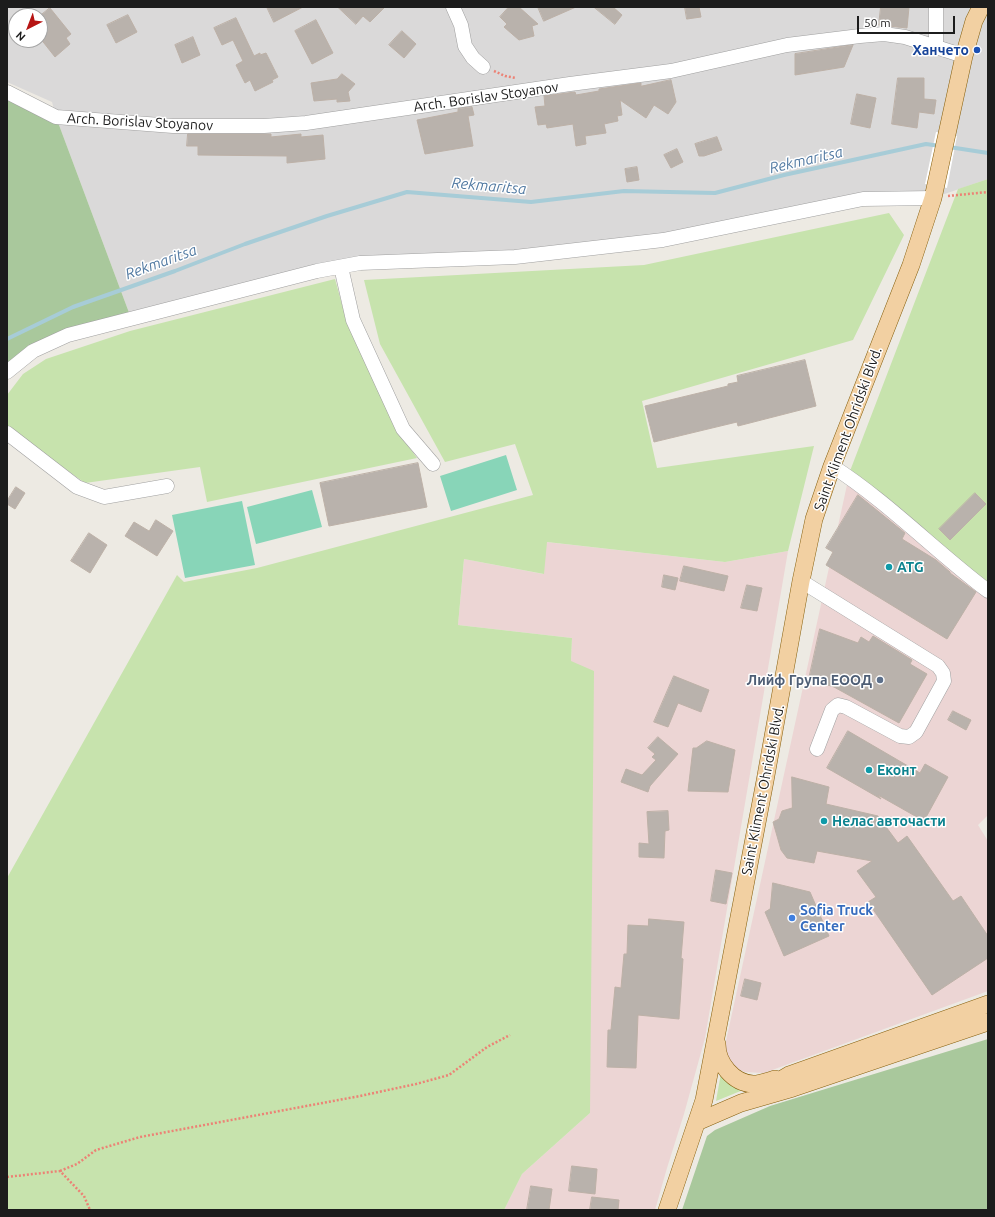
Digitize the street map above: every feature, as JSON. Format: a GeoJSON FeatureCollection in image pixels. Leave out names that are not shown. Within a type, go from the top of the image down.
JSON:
{"type":"FeatureCollection","features":[{"type":"Feature","properties":{"kind":"main road","name":"Saint Kliment Ohridski Blvd."},"geometry":{"type":"LineString","coordinates":[[667,1210],[698,1122],[704,1100],[801,581],[814,519],[832,466],[911,265],[935,192],[964,56],[974,21],[981,7]]}},
{"type":"Feature","properties":{"kind":"main road"},"geometry":{"type":"LineString","coordinates":[[717,1030],[717,1046],[720,1060],[725,1068],[735,1077],[747,1083],[754,1084],[788,1075],[988,1004]]}},
{"type":"Feature","properties":{"kind":"main road"},"geometry":{"type":"LineString","coordinates":[[698,1122],[741,1104],[794,1088],[988,1022]]}},
{"type":"Feature","properties":{"kind":"main road"},"geometry":{"type":"LineString","coordinates":[[741,1104],[788,1075]]}},
{"type":"Feature","properties":{"kind":"street"},"geometry":{"type":"LineString","coordinates":[[453,7],[461,25],[465,46],[473,58],[483,67]]}},
{"type":"Feature","properties":{"kind":"street"},"geometry":{"type":"LineString","coordinates":[[936,7],[936,46]]}},
{"type":"Feature","properties":{"kind":"street","name":"Аrch. Borislav Stoyanov"},"geometry":{"type":"LineString","coordinates":[[7,92],[56,117],[172,126],[264,126],[306,123],[570,84],[671,71],[787,45],[860,36],[884,34],[905,37],[964,56]]}},
{"type":"Feature","properties":{"kind":"street"},"geometry":{"type":"LineString","coordinates":[[7,372],[33,350],[68,335],[317,271],[342,266],[360,263],[515,257],[639,242],[670,238],[863,199],[935,192]]}},
{"type":"Feature","properties":{"kind":"street"},"geometry":{"type":"LineString","coordinates":[[342,266],[353,320],[403,429],[433,464]]}},
{"type":"Feature","properties":{"kind":"street"},"geometry":{"type":"LineString","coordinates":[[7,433],[77,487],[104,497],[167,486]]}},
{"type":"Feature","properties":{"kind":"street"},"geometry":{"type":"LineString","coordinates":[[832,466],[858,483],[968,576],[988,591]]}},
{"type":"Feature","properties":{"kind":"street"},"geometry":{"type":"LineString","coordinates":[[801,581],[938,666],[943,673],[944,681],[916,732],[908,736],[900,736],[846,707],[838,705],[832,710],[818,749]]}},
{"type":"Feature","properties":{"kind":"path"},"geometry":{"type":"LineString","coordinates":[[935,192],[988,192]]}},
{"type":"Feature","properties":{"kind":"path"},"geometry":{"type":"LineString","coordinates":[[7,1177],[60,1171],[77,1164],[96,1150],[140,1137],[360,1096],[416,1084],[449,1074],[488,1047],[510,1035]]}},
{"type":"Feature","properties":{"kind":"path"},"geometry":{"type":"LineString","coordinates":[[60,1171],[84,1196],[90,1210]]}},
{"type":"Feature","properties":{"kind":"shaded area"},"geometry":{"type":"Polygon","coordinates":[[[7,7],[988,7],[988,179],[933,198],[863,199],[663,240],[360,263],[131,318],[56,117],[52,102],[7,82],[7,7]]]}},
{"type":"Feature","properties":{"kind":"shaded area"},"geometry":{"type":"Polygon","coordinates":[[[850,471],[988,585],[988,815],[978,825],[988,841],[988,991],[764,1073],[744,1072],[735,1067],[729,1060],[726,1051],[726,1041],[850,471]]]}},
{"type":"Feature","properties":{"kind":"shaded area"},"geometry":{"type":"Polygon","coordinates":[[[546,542],[725,562],[788,551],[705,1038],[655,1210],[504,1210],[522,1174],[590,1113],[571,661],[572,638],[458,625],[464,559],[543,574],[546,542]]]}},
{"type":"Feature","properties":{"kind":"green space"},"geometry":{"type":"Polygon","coordinates":[[[7,100],[56,117],[131,318],[68,335],[7,372],[7,100]]]}},
{"type":"Feature","properties":{"kind":"green space"},"geometry":{"type":"Polygon","coordinates":[[[988,179],[988,585],[850,471],[958,189],[988,179]]]}},
{"type":"Feature","properties":{"kind":"green space"},"geometry":{"type":"Polygon","coordinates":[[[889,213],[904,235],[853,340],[642,401],[657,468],[814,446],[788,551],[725,562],[547,542],[544,574],[464,559],[458,625],[572,638],[571,661],[594,671],[590,1113],[522,1174],[504,1210],[7,1210],[7,878],[177,575],[184,582],[257,568],[533,495],[515,444],[445,462],[380,344],[364,280],[644,265],[889,213]]]}},
{"type":"Feature","properties":{"kind":"green space"},"geometry":{"type":"Polygon","coordinates":[[[335,279],[346,319],[397,430],[417,458],[207,502],[200,467],[85,483],[7,428],[7,395],[23,374],[46,359],[130,331],[335,279]]]}},
{"type":"Feature","properties":{"kind":"green space"},"geometry":{"type":"Polygon","coordinates":[[[506,455],[517,490],[451,511],[440,476],[506,455]]]}},
{"type":"Feature","properties":{"kind":"green space"},"geometry":{"type":"Polygon","coordinates":[[[312,490],[322,527],[256,544],[247,507],[312,490]]]}},
{"type":"Feature","properties":{"kind":"green space"},"geometry":{"type":"Polygon","coordinates":[[[242,501],[255,565],[185,578],[172,515],[242,501]]]}},
{"type":"Feature","properties":{"kind":"green space"},"geometry":{"type":"Polygon","coordinates":[[[988,1039],[988,1210],[682,1210],[707,1136],[715,1130],[770,1106],[988,1039]]]}},
{"type":"Feature","properties":{"kind":"green space"},"geometry":{"type":"Polygon","coordinates":[[[721,1073],[743,1090],[716,1101],[721,1073]]]}},
{"type":"Feature","properties":{"kind":"pier"},"geometry":{"type":"Polygon","coordinates":[[[936,132],[957,136],[947,188],[925,184],[936,132]]]}},
{"type":"Feature","properties":{"kind":"building"},"geometry":{"type":"Polygon","coordinates":[[[267,7],[303,7],[274,22],[267,7]]]}},
{"type":"Feature","properties":{"kind":"building"},"geometry":{"type":"Polygon","coordinates":[[[338,7],[385,7],[370,22],[363,16],[356,24],[338,7]]]}},
{"type":"Feature","properties":{"kind":"building"},"geometry":{"type":"Polygon","coordinates":[[[509,7],[519,7],[538,24],[532,26],[534,36],[519,40],[504,27],[507,24],[500,17],[509,7]]]}},
{"type":"Feature","properties":{"kind":"building"},"geometry":{"type":"Polygon","coordinates":[[[538,7],[576,7],[544,21],[538,7]]]}},
{"type":"Feature","properties":{"kind":"building"},"geometry":{"type":"Polygon","coordinates":[[[594,7],[613,7],[622,15],[615,24],[594,7]]]}},
{"type":"Feature","properties":{"kind":"building"},"geometry":{"type":"Polygon","coordinates":[[[685,7],[699,7],[701,17],[687,19],[685,7]]]}},
{"type":"Feature","properties":{"kind":"building"},"geometry":{"type":"Polygon","coordinates":[[[881,7],[909,7],[907,28],[879,25],[881,7]]]}},
{"type":"Feature","properties":{"kind":"building"},"geometry":{"type":"Polygon","coordinates":[[[50,8],[71,34],[66,38],[70,44],[55,57],[48,48],[48,10],[50,8]]]}},
{"type":"Feature","properties":{"kind":"building"},"geometry":{"type":"Polygon","coordinates":[[[128,15],[137,32],[116,43],[107,25],[128,15]]]}},
{"type":"Feature","properties":{"kind":"building"},"geometry":{"type":"Polygon","coordinates":[[[236,18],[254,56],[260,53],[260,55],[266,53],[278,77],[272,80],[273,82],[255,91],[250,80],[245,83],[236,65],[243,61],[233,40],[222,45],[214,28],[236,18]]]}},
{"type":"Feature","properties":{"kind":"building"},"geometry":{"type":"Polygon","coordinates":[[[316,20],[333,53],[312,64],[295,31],[316,20]]]}},
{"type":"Feature","properties":{"kind":"building"},"geometry":{"type":"Polygon","coordinates":[[[402,31],[416,44],[404,58],[389,45],[402,31]]]}},
{"type":"Feature","properties":{"kind":"building"},"geometry":{"type":"Polygon","coordinates":[[[193,37],[200,55],[182,63],[175,45],[193,37]]]}},
{"type":"Feature","properties":{"kind":"building"},"geometry":{"type":"Polygon","coordinates":[[[853,45],[844,67],[795,75],[795,54],[853,45]]]}},
{"type":"Feature","properties":{"kind":"building"},"geometry":{"type":"Polygon","coordinates":[[[342,74],[355,84],[348,92],[350,101],[337,102],[337,99],[314,101],[311,83],[337,79],[342,74]]]}},
{"type":"Feature","properties":{"kind":"building"},"geometry":{"type":"Polygon","coordinates":[[[898,78],[924,78],[924,99],[936,100],[934,114],[919,112],[917,128],[892,124],[898,78]]]}},
{"type":"Feature","properties":{"kind":"building"},"geometry":{"type":"Polygon","coordinates":[[[671,80],[676,102],[668,114],[654,105],[646,118],[620,100],[622,115],[617,116],[618,121],[604,124],[606,133],[585,136],[586,144],[576,146],[573,124],[547,128],[546,124],[538,125],[535,107],[545,106],[544,96],[575,92],[576,95],[599,91],[599,89],[641,83],[641,86],[671,80]]]}},
{"type":"Feature","properties":{"kind":"building"},"geometry":{"type":"Polygon","coordinates":[[[857,94],[876,98],[870,128],[851,124],[857,94]]]}},
{"type":"Feature","properties":{"kind":"building"},"geometry":{"type":"Polygon","coordinates":[[[472,107],[474,115],[468,116],[473,146],[425,154],[417,120],[458,112],[458,109],[472,107]]]}},
{"type":"Feature","properties":{"kind":"building"},"geometry":{"type":"Polygon","coordinates":[[[188,134],[271,134],[271,137],[301,134],[301,137],[323,135],[325,159],[287,163],[287,156],[198,155],[198,146],[187,146],[188,134]]]}},
{"type":"Feature","properties":{"kind":"building"},"geometry":{"type":"Polygon","coordinates":[[[717,137],[722,150],[704,156],[699,156],[695,144],[717,137]]]}},
{"type":"Feature","properties":{"kind":"building"},"geometry":{"type":"Polygon","coordinates":[[[677,149],[683,162],[671,168],[664,155],[677,149]]]}},
{"type":"Feature","properties":{"kind":"building"},"geometry":{"type":"Polygon","coordinates":[[[637,167],[639,180],[627,182],[625,169],[637,167]]]}},
{"type":"Feature","properties":{"kind":"building"},"geometry":{"type":"Polygon","coordinates":[[[805,360],[816,406],[738,426],[737,422],[654,442],[645,406],[728,386],[728,384],[738,382],[737,376],[805,360]]]}},
{"type":"Feature","properties":{"kind":"building"},"geometry":{"type":"Polygon","coordinates":[[[418,463],[427,507],[329,526],[320,483],[418,463]]]}},
{"type":"Feature","properties":{"kind":"building"},"geometry":{"type":"Polygon","coordinates":[[[16,487],[25,493],[15,509],[7,504],[7,501],[16,487]]]}},
{"type":"Feature","properties":{"kind":"building"},"geometry":{"type":"Polygon","coordinates":[[[975,493],[986,504],[950,540],[939,529],[975,493]]]}},
{"type":"Feature","properties":{"kind":"building","name":"ATG"},"geometry":{"type":"Polygon","coordinates":[[[858,495],[905,533],[902,539],[936,560],[950,573],[976,592],[947,639],[826,565],[833,552],[826,548],[858,495]]]}},
{"type":"Feature","properties":{"kind":"building"},"geometry":{"type":"Polygon","coordinates":[[[156,520],[173,531],[157,556],[125,536],[134,522],[149,531],[156,520]]]}},
{"type":"Feature","properties":{"kind":"building"},"geometry":{"type":"Polygon","coordinates":[[[89,533],[107,545],[90,573],[71,561],[89,533]]]}},
{"type":"Feature","properties":{"kind":"building"},"geometry":{"type":"Polygon","coordinates":[[[684,566],[728,576],[724,591],[680,581],[684,566]]]}},
{"type":"Feature","properties":{"kind":"building"},"geometry":{"type":"Polygon","coordinates":[[[664,575],[678,578],[675,590],[662,587],[664,575]]]}},
{"type":"Feature","properties":{"kind":"building"},"geometry":{"type":"Polygon","coordinates":[[[747,585],[762,588],[757,611],[741,608],[747,585]]]}},
{"type":"Feature","properties":{"kind":"building","name":"Лийф Група ЕООД"},"geometry":{"type":"Polygon","coordinates":[[[820,629],[858,643],[861,637],[869,642],[873,636],[912,660],[910,664],[927,674],[899,723],[834,687],[809,679],[820,629]]]}},
{"type":"Feature","properties":{"kind":"building"},"geometry":{"type":"Polygon","coordinates":[[[674,676],[709,690],[701,712],[678,703],[668,727],[654,722],[674,676]]]}},
{"type":"Feature","properties":{"kind":"building"},"geometry":{"type":"Polygon","coordinates":[[[953,711],[971,720],[966,730],[948,720],[953,711]]]}},
{"type":"Feature","properties":{"kind":"building","name":"Еконт"},"geometry":{"type":"Polygon","coordinates":[[[848,731],[920,773],[925,764],[948,777],[924,821],[878,795],[881,799],[827,768],[848,731]]]}},
{"type":"Feature","properties":{"kind":"building"},"geometry":{"type":"Polygon","coordinates":[[[658,737],[678,754],[650,786],[648,792],[621,782],[626,769],[642,775],[656,760],[652,757],[655,754],[648,748],[658,737]]]}},
{"type":"Feature","properties":{"kind":"building"},"geometry":{"type":"Polygon","coordinates":[[[707,741],[735,750],[728,792],[688,791],[693,748],[696,748],[707,741]]]}},
{"type":"Feature","properties":{"kind":"building"},"geometry":{"type":"Polygon","coordinates":[[[792,777],[829,787],[826,804],[878,816],[898,843],[907,836],[953,901],[961,896],[988,936],[988,958],[932,995],[868,902],[876,897],[857,871],[872,861],[817,851],[814,863],[787,858],[781,850],[773,822],[779,819],[782,811],[792,808],[792,777]]]}},
{"type":"Feature","properties":{"kind":"building"},"geometry":{"type":"Polygon","coordinates":[[[668,811],[669,830],[665,831],[664,858],[639,857],[639,843],[649,844],[647,812],[668,811]]]}},
{"type":"Feature","properties":{"kind":"building"},"geometry":{"type":"Polygon","coordinates":[[[716,870],[732,873],[726,904],[711,901],[716,870]]]}},
{"type":"Feature","properties":{"kind":"building"},"geometry":{"type":"Polygon","coordinates":[[[773,883],[810,892],[829,936],[784,956],[765,912],[770,909],[773,883]]]}},
{"type":"Feature","properties":{"kind":"building"},"geometry":{"type":"Polygon","coordinates":[[[649,919],[684,922],[679,1019],[638,1015],[636,1068],[607,1067],[608,1030],[611,1030],[615,987],[621,988],[624,954],[627,954],[628,925],[648,926],[649,919]]]}},
{"type":"Feature","properties":{"kind":"building"},"geometry":{"type":"Polygon","coordinates":[[[745,979],[761,983],[757,1000],[741,996],[745,979]]]}},
{"type":"Feature","properties":{"kind":"building"},"geometry":{"type":"Polygon","coordinates":[[[572,1166],[597,1169],[595,1194],[569,1191],[572,1166]]]}},
{"type":"Feature","properties":{"kind":"building"},"geometry":{"type":"Polygon","coordinates":[[[531,1186],[552,1189],[549,1210],[527,1210],[531,1186]]]}},
{"type":"Feature","properties":{"kind":"building"},"geometry":{"type":"Polygon","coordinates":[[[592,1197],[619,1200],[618,1210],[590,1210],[592,1197]]]}},
{"type":"Feature","properties":{"kind":"waterway","name":"Rekmaritsa"},"geometry":{"type":"LineString","coordinates":[[7,339],[73,307],[175,271],[245,244],[327,216],[407,192],[531,202],[624,191],[715,193],[784,175],[926,144],[940,146]]}},
{"type":"Feature","properties":{"kind":"waterway","name":"Rekmaritsa"},"geometry":{"type":"LineString","coordinates":[[949,147],[988,153]]}},
{"type":"Feature","properties":{"kind":"place","name":"Ханчето"},"geometry":{"type":"Point","coordinates":[977,50]}},
{"type":"Feature","properties":{"kind":"place","name":"ATG"},"geometry":{"type":"Point","coordinates":[889,567]}},
{"type":"Feature","properties":{"kind":"place","name":"Лийф Група ЕООД"},"geometry":{"type":"Point","coordinates":[880,680]}},
{"type":"Feature","properties":{"kind":"place","name":"Еконт"},"geometry":{"type":"Point","coordinates":[869,770]}},
{"type":"Feature","properties":{"kind":"place","name":"Нелас авточасти"},"geometry":{"type":"Point","coordinates":[824,821]}},
{"type":"Feature","properties":{"kind":"place","name":"Sofia Truck Center"},"geometry":{"type":"Point","coordinates":[792,918]}}]}
